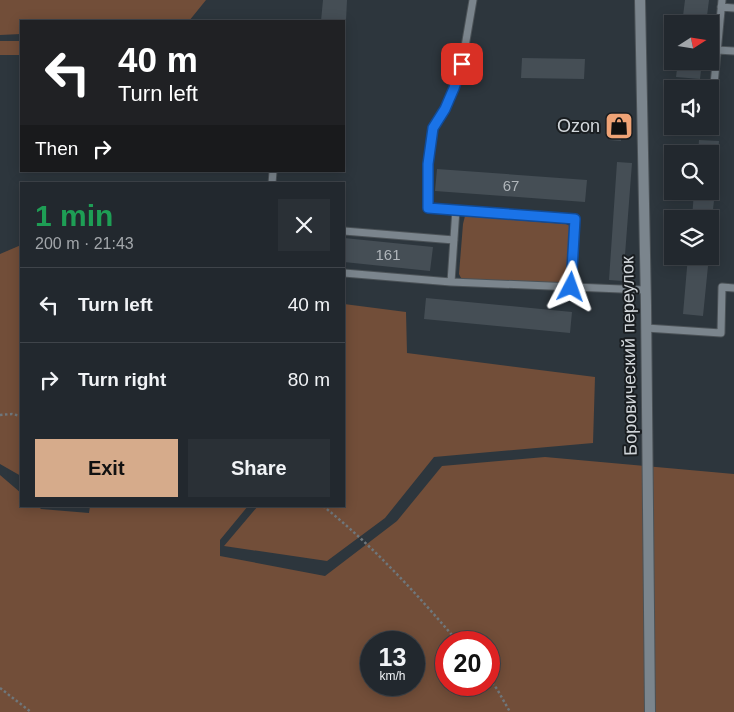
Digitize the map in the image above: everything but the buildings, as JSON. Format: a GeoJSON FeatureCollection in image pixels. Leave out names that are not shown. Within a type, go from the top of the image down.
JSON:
{"type":"FeatureCollection","features":[{"type":"Feature","properties":{"kind":"street","name":"Боровический переулок"},"geometry":{"type":"LineString","coordinates":[[640,0],[650,712]]}},
{"type":"Feature","properties":{"kind":"lane"},"geometry":{"type":"LineString","coordinates":[[473,0],[462,64],[451,95],[433,128],[428,164],[428,208],[575,219],[571,287]]}},
{"type":"Feature","properties":{"kind":"lane"},"geometry":{"type":"LineString","coordinates":[[719,27],[721,4],[734,8]]}},
{"type":"Feature","properties":{"kind":"lane"},"geometry":{"type":"LineString","coordinates":[[719,50],[734,51]]}},
{"type":"Feature","properties":{"kind":"lane"},"geometry":{"type":"LineString","coordinates":[[451,282],[456,209]]}},
{"type":"Feature","properties":{"kind":"lane"},"geometry":{"type":"LineString","coordinates":[[345,231],[454,240]]}},
{"type":"Feature","properties":{"kind":"lane"},"geometry":{"type":"LineString","coordinates":[[345,274],[451,282],[645,290]]}},
{"type":"Feature","properties":{"kind":"lane"},"geometry":{"type":"LineString","coordinates":[[646,328],[721,333],[722,287],[734,288]]}},
{"type":"Feature","properties":{"kind":"path"},"geometry":{"type":"LineString","coordinates":[[0,415],[20,416]]}},
{"type":"Feature","properties":{"kind":"path"},"geometry":{"type":"LineString","coordinates":[[324,507],[366,544],[405,583],[448,631]]}},
{"type":"Feature","properties":{"kind":"path"},"geometry":{"type":"LineString","coordinates":[[0,688],[32,712]]}},
{"type":"Feature","properties":{"kind":"path"},"geometry":{"type":"LineString","coordinates":[[500,694],[510,712]]}},
{"type":"Feature","properties":{"kind":"shaded area"},"geometry":{"type":"Polygon","coordinates":[[[0,0],[206,0],[190,20],[20,20],[20,34],[0,35],[0,0]]]}},
{"type":"Feature","properties":{"kind":"shaded area"},"geometry":{"type":"Polygon","coordinates":[[[0,41],[20,41],[20,55],[0,55],[0,41]]]}},
{"type":"Feature","properties":{"kind":"shaded area"},"geometry":{"type":"Polygon","coordinates":[[[465,216],[566,224],[570,226],[566,284],[462,280],[459,274],[465,216]]]}},
{"type":"Feature","properties":{"kind":"shaded area"},"geometry":{"type":"Polygon","coordinates":[[[20,245],[20,475],[0,464],[0,254],[20,245]]]}},
{"type":"Feature","properties":{"kind":"shaded area"},"geometry":{"type":"Polygon","coordinates":[[[345,304],[406,312],[407,353],[595,377],[593,443],[434,457],[385,518],[327,561],[224,546],[257,507],[345,507],[345,304]]]}},
{"type":"Feature","properties":{"kind":"shaded area"},"geometry":{"type":"Polygon","coordinates":[[[545,457],[734,474],[734,712],[0,712],[0,475],[20,492],[20,507],[39,507],[41,509],[89,513],[90,507],[247,507],[220,540],[220,556],[325,576],[397,521],[442,466],[545,457]]]}},
{"type":"Feature","properties":{"kind":"place","name":"Ozon"},"geometry":{"type":"Point","coordinates":[619,126]}},
{"type":"Feature","properties":{"kind":"route"},"geometry":{"type":"LineString","coordinates":[[462,64],[445,109],[433,128],[428,164],[428,208],[575,219],[571,287]]}}]}
